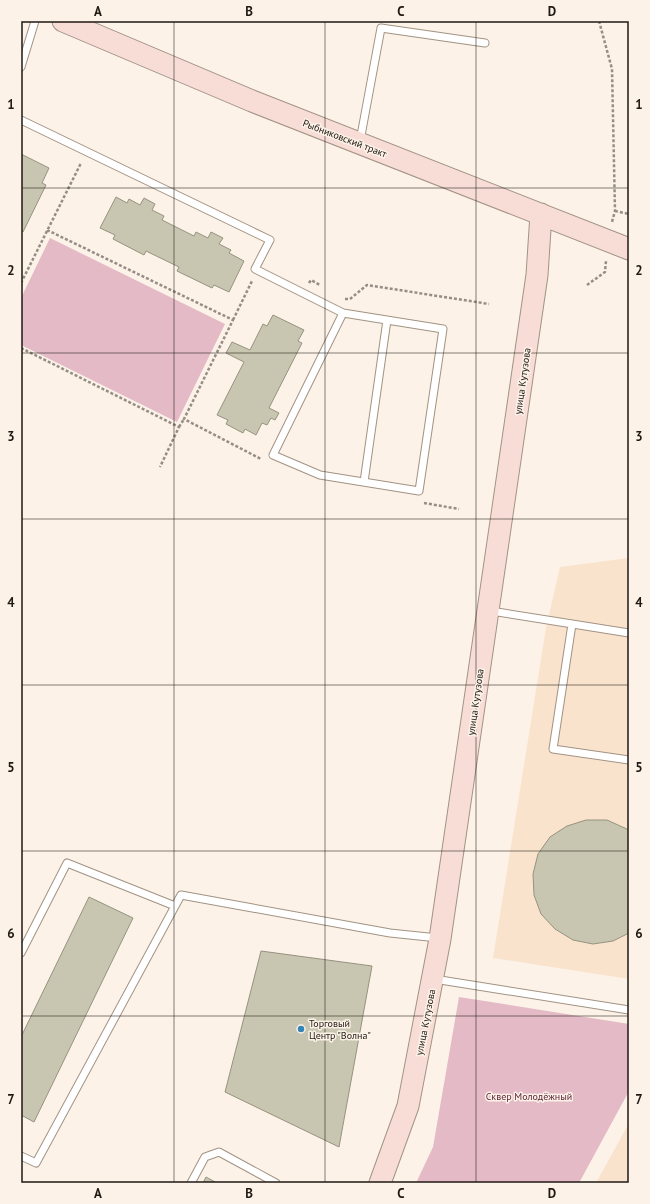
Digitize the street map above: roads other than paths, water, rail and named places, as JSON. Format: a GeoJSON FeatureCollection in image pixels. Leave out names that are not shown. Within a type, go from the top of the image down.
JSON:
{"type":"FeatureCollection","features":[{"type":"Feature","properties":{"kind":"street","name":"Рыбниковский тракт"},"geometry":{"type":"LineString","coordinates":[[63,21],[252,101],[629,249]]}},
{"type":"Feature","properties":{"kind":"street","name":"улица Кутузова"},"geometry":{"type":"LineString","coordinates":[[380,1183],[408,1106],[440,939],[537,275],[541,214]]}},
{"type":"Feature","properties":{"kind":"lane"},"geometry":{"type":"LineString","coordinates":[[21,67],[36,21]]}},
{"type":"Feature","properties":{"kind":"lane"},"geometry":{"type":"LineString","coordinates":[[360,143],[381,28],[485,43]]}},
{"type":"Feature","properties":{"kind":"lane"},"geometry":{"type":"LineString","coordinates":[[21,120],[270,240],[255,269],[343,313],[444,329],[419,491],[320,475],[273,455],[343,313]]}},
{"type":"Feature","properties":{"kind":"lane"},"geometry":{"type":"LineString","coordinates":[[364,482],[387,320]]}},
{"type":"Feature","properties":{"kind":"lane"},"geometry":{"type":"LineString","coordinates":[[488,610],[629,633]]}},
{"type":"Feature","properties":{"kind":"lane"},"geometry":{"type":"LineString","coordinates":[[572,624],[553,749],[629,760]]}},
{"type":"Feature","properties":{"kind":"lane"},"geometry":{"type":"LineString","coordinates":[[21,953],[67,863],[175,906]]}},
{"type":"Feature","properties":{"kind":"lane"},"geometry":{"type":"LineString","coordinates":[[21,1156],[36,1163],[181,895],[390,933],[440,939]]}},
{"type":"Feature","properties":{"kind":"lane"},"geometry":{"type":"LineString","coordinates":[[433,979],[629,1010]]}},
{"type":"Feature","properties":{"kind":"lane"},"geometry":{"type":"LineString","coordinates":[[191,1183],[205,1157],[220,1152],[276,1183]]}},
{"type":"Feature","properties":{"kind":"place","name":"Торговый Центр \"Волна\""},"geometry":{"type":"Point","coordinates":[301,1029]}},
{"type":"Feature","properties":{"kind":"park label","name":"Сквер Молодёжный"},"geometry":{"type":"Point","coordinates":[529,1096]}}]}
